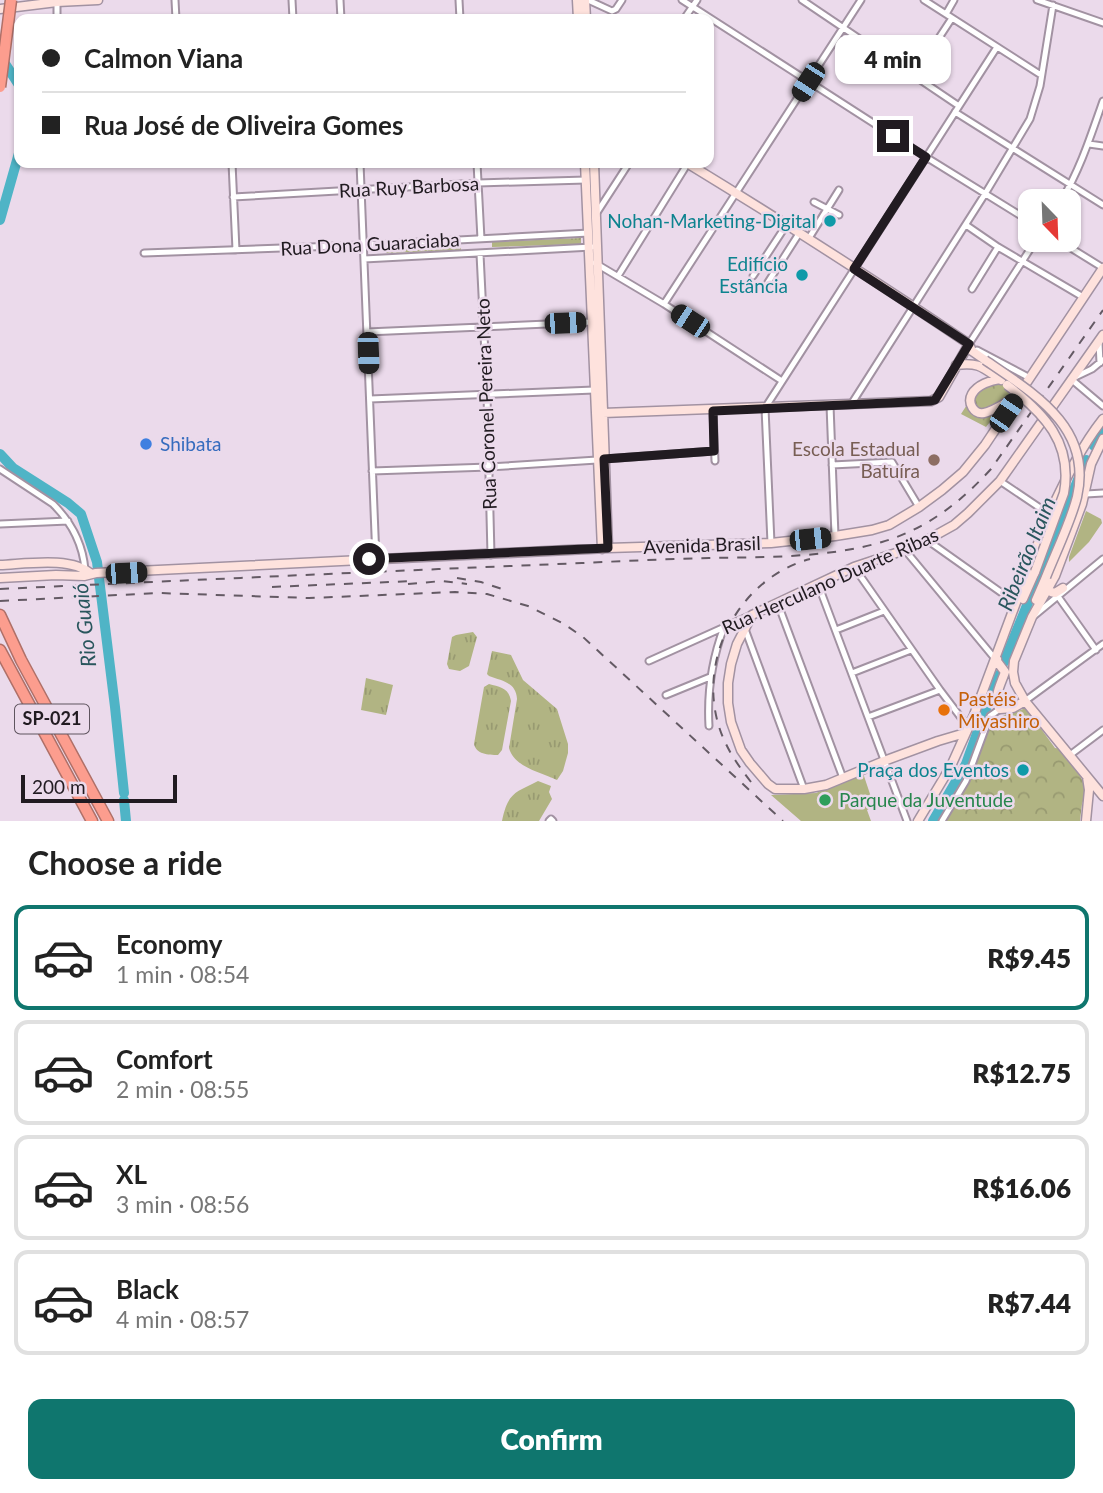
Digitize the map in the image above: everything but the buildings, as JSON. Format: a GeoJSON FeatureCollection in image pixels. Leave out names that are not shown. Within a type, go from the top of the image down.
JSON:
{"type":"FeatureCollection","features":[{"type":"Feature","properties":{"kind":"highway"},"geometry":{"type":"LineString","coordinates":[[0,87],[14,21]]}},
{"type":"Feature","properties":{"kind":"highway","name":"SP-021"},"geometry":{"type":"LineString","coordinates":[[0,615],[21,660],[108,821]]}},
{"type":"Feature","properties":{"kind":"highway","name":"SP-021"},"geometry":{"type":"LineString","coordinates":[[0,650],[92,821]]}},
{"type":"Feature","properties":{"kind":"main road"},"geometry":{"type":"LineString","coordinates":[[0,9],[18,2],[99,0]]}},
{"type":"Feature","properties":{"kind":"main road"},"geometry":{"type":"LineString","coordinates":[[585,168],[593,247],[594,390],[601,459],[605,549]]}},
{"type":"Feature","properties":{"kind":"main road"},"geometry":{"type":"LineString","coordinates":[[592,233],[596,214],[593,168]]}},
{"type":"Feature","properties":{"kind":"main road"},"geometry":{"type":"LineString","coordinates":[[696,168],[913,306],[970,345],[972,351],[1046,404],[1066,428],[1075,449],[1079,472],[1077,496],[1048,582]]}},
{"type":"Feature","properties":{"kind":"main road"},"geometry":{"type":"LineString","coordinates":[[593,262],[603,413],[601,459]]}},
{"type":"Feature","properties":{"kind":"main road","name":"Avenida Brasil"},"geometry":{"type":"LineString","coordinates":[[0,578],[771,543],[872,530],[919,507],[974,460],[1103,268]]}},
{"type":"Feature","properties":{"kind":"main road","name":"Rua Herculano Duarte Ribas"},"geometry":{"type":"LineString","coordinates":[[752,615],[854,567],[905,550],[954,525],[1000,481],[1101,338]]}},
{"type":"Feature","properties":{"kind":"main road"},"geometry":{"type":"LineString","coordinates":[[594,390],[600,413],[931,401],[939,397],[970,345]]}},
{"type":"Feature","properties":{"kind":"main road"},"geometry":{"type":"LineString","coordinates":[[918,820],[951,766],[998,663],[1066,485],[1064,459],[1058,440],[1046,420],[1004,382],[979,365],[956,365]]}},
{"type":"Feature","properties":{"kind":"main road"},"geometry":{"type":"LineString","coordinates":[[1004,382],[987,382],[972,393],[974,411],[987,412],[1017,397]]}},
{"type":"Feature","properties":{"kind":"main road"},"geometry":{"type":"LineString","coordinates":[[1026,701],[1013,708],[1000,709],[996,703],[1005,672],[998,663],[996,654],[1049,514],[1079,455],[1103,419]]}},
{"type":"Feature","properties":{"kind":"main road"},"geometry":{"type":"LineString","coordinates":[[1103,439],[1091,464],[1086,494],[1034,611],[1014,661],[1013,672],[1015,683],[1026,701],[1103,796]]}},
{"type":"Feature","properties":{"kind":"main road"},"geometry":{"type":"LineString","coordinates":[[1085,445],[1088,451],[1097,449]]}},
{"type":"Feature","properties":{"kind":"main road"},"geometry":{"type":"LineString","coordinates":[[1079,455],[1088,457],[1091,464]]}},
{"type":"Feature","properties":{"kind":"main road","name":"Avenida Brasil"},"geometry":{"type":"LineString","coordinates":[[0,565],[55,563],[74,565],[89,573]]}},
{"type":"Feature","properties":{"kind":"main road"},"geometry":{"type":"LineString","coordinates":[[1048,582],[1059,584],[1062,591],[1055,593],[1048,582]]}},
{"type":"Feature","properties":{"kind":"main road"},"geometry":{"type":"LineString","coordinates":[[752,615],[731,664],[728,703],[731,722],[741,750],[772,788],[804,789],[826,785],[967,730]]}},
{"type":"Feature","properties":{"kind":"main road"},"geometry":{"type":"LineString","coordinates":[[1086,774],[1089,785],[1086,821]]}},
{"type":"Feature","properties":{"kind":"street"},"geometry":{"type":"LineString","coordinates":[[587,0],[614,11],[622,0]]}},
{"type":"Feature","properties":{"kind":"street"},"geometry":{"type":"LineString","coordinates":[[682,0],[704,14]]}},
{"type":"Feature","properties":{"kind":"street"},"geometry":{"type":"LineString","coordinates":[[688,14],[697,0]]}},
{"type":"Feature","properties":{"kind":"street"},"geometry":{"type":"LineString","coordinates":[[802,0],[959,106]]}},
{"type":"Feature","properties":{"kind":"street"},"geometry":{"type":"LineString","coordinates":[[664,304],[861,0]]}},
{"type":"Feature","properties":{"kind":"street"},"geometry":{"type":"LineString","coordinates":[[924,0],[1041,75]]}},
{"type":"Feature","properties":{"kind":"street"},"geometry":{"type":"LineString","coordinates":[[946,14],[954,0]]}},
{"type":"Feature","properties":{"kind":"street"},"geometry":{"type":"LineString","coordinates":[[1037,0],[1103,23]]}},
{"type":"Feature","properties":{"kind":"street"},"geometry":{"type":"LineString","coordinates":[[851,404],[966,225],[1030,119],[1036,104],[1053,5]]}},
{"type":"Feature","properties":{"kind":"street"},"geometry":{"type":"LineString","coordinates":[[914,76],[952,18]]}},
{"type":"Feature","properties":{"kind":"street"},"geometry":{"type":"LineString","coordinates":[[714,21],[1018,214]]}},
{"type":"Feature","properties":{"kind":"street"},"geometry":{"type":"LineString","coordinates":[[771,543],[765,408],[997,47]]}},
{"type":"Feature","properties":{"kind":"street"},"geometry":{"type":"LineString","coordinates":[[1068,189],[1103,101]]}},
{"type":"Feature","properties":{"kind":"street"},"geometry":{"type":"LineString","coordinates":[[955,112],[1103,205]]}},
{"type":"Feature","properties":{"kind":"street"},"geometry":{"type":"LineString","coordinates":[[1088,144],[1103,146]]}},
{"type":"Feature","properties":{"kind":"street"},"geometry":{"type":"LineString","coordinates":[[232,168],[236,250]]}},
{"type":"Feature","properties":{"kind":"street"},"geometry":{"type":"LineString","coordinates":[[360,168],[376,559]]}},
{"type":"Feature","properties":{"kind":"street"},"geometry":{"type":"LineString","coordinates":[[477,168],[481,239]]}},
{"type":"Feature","properties":{"kind":"street"},"geometry":{"type":"LineString","coordinates":[[596,214],[626,168]]}},
{"type":"Feature","properties":{"kind":"street"},"geometry":{"type":"LineString","coordinates":[[618,276],[685,168]]}},
{"type":"Feature","properties":{"kind":"street","name":"Rua Ruy Barbosa"},"geometry":{"type":"LineString","coordinates":[[233,197],[478,183],[586,180]]}},
{"type":"Feature","properties":{"kind":"street"},"geometry":{"type":"LineString","coordinates":[[809,238],[839,190]]}},
{"type":"Feature","properties":{"kind":"street"},"geometry":{"type":"LineString","coordinates":[[814,202],[839,215]]}},
{"type":"Feature","properties":{"kind":"street"},"geometry":{"type":"LineString","coordinates":[[753,276],[787,224]]}},
{"type":"Feature","properties":{"kind":"street"},"geometry":{"type":"LineString","coordinates":[[966,225],[1083,297]]}},
{"type":"Feature","properties":{"kind":"street"},"geometry":{"type":"LineString","coordinates":[[765,286],[800,232]]}},
{"type":"Feature","properties":{"kind":"street","name":"Rua Dona Guaraciaba"},"geometry":{"type":"LineString","coordinates":[[144,253],[592,233]]}},
{"type":"Feature","properties":{"kind":"street"},"geometry":{"type":"LineString","coordinates":[[365,259],[593,247]]}},
{"type":"Feature","properties":{"kind":"street"},"geometry":{"type":"LineString","coordinates":[[972,289],[998,247]]}},
{"type":"Feature","properties":{"kind":"street"},"geometry":{"type":"LineString","coordinates":[[1029,252],[970,345],[1030,378]]}},
{"type":"Feature","properties":{"kind":"street"},"geometry":{"type":"LineString","coordinates":[[1077,252],[1103,268]]}},
{"type":"Feature","properties":{"kind":"street","name":"Rua Coronel Pereira Neto"},"geometry":{"type":"LineString","coordinates":[[480,254],[491,555]]}},
{"type":"Feature","properties":{"kind":"street"},"geometry":{"type":"LineString","coordinates":[[593,262],[664,304],[782,381]]}},
{"type":"Feature","properties":{"kind":"street"},"geometry":{"type":"LineString","coordinates":[[367,332],[592,322]]}},
{"type":"Feature","properties":{"kind":"street"},"geometry":{"type":"LineString","coordinates":[[1101,338],[1102,362],[1072,379],[1103,406]]}},
{"type":"Feature","properties":{"kind":"street"},"geometry":{"type":"LineString","coordinates":[[370,399],[594,390]]}},
{"type":"Feature","properties":{"kind":"street"},"geometry":{"type":"LineString","coordinates":[[830,405],[835,536]]}},
{"type":"Feature","properties":{"kind":"street"},"geometry":{"type":"LineString","coordinates":[[713,411],[715,461]]}},
{"type":"Feature","properties":{"kind":"street"},"geometry":{"type":"LineString","coordinates":[[372,471],[489,467],[714,451]]}},
{"type":"Feature","properties":{"kind":"street"},"geometry":{"type":"LineString","coordinates":[[832,465],[892,462],[919,507]]}},
{"type":"Feature","properties":{"kind":"street"},"geometry":{"type":"LineString","coordinates":[[0,469],[53,504],[68,521],[83,551],[89,573]]}},
{"type":"Feature","properties":{"kind":"street"},"geometry":{"type":"LineString","coordinates":[[1000,481],[1049,514]]}},
{"type":"Feature","properties":{"kind":"street"},"geometry":{"type":"LineString","coordinates":[[1086,494],[1103,493]]}},
{"type":"Feature","properties":{"kind":"street"},"geometry":{"type":"LineString","coordinates":[[0,524],[68,521]]}},
{"type":"Feature","properties":{"kind":"street"},"geometry":{"type":"LineString","coordinates":[[927,540],[1016,603]]}},
{"type":"Feature","properties":{"kind":"street"},"geometry":{"type":"LineString","coordinates":[[905,550],[998,663]]}},
{"type":"Feature","properties":{"kind":"street"},"geometry":{"type":"LineString","coordinates":[[1034,611],[1103,559]]}},
{"type":"Feature","properties":{"kind":"street"},"geometry":{"type":"LineString","coordinates":[[854,567],[967,730]]}},
{"type":"Feature","properties":{"kind":"street"},"geometry":{"type":"LineString","coordinates":[[818,584],[907,821]]}},
{"type":"Feature","properties":{"kind":"street"},"geometry":{"type":"LineString","coordinates":[[1062,591],[1096,650]]}},
{"type":"Feature","properties":{"kind":"street"},"geometry":{"type":"LineString","coordinates":[[778,604],[843,778]]}},
{"type":"Feature","properties":{"kind":"street"},"geometry":{"type":"LineString","coordinates":[[836,630],[884,611]]}},
{"type":"Feature","properties":{"kind":"street","name":"Rua Herculano Duarte Ribas"},"geometry":{"type":"LineString","coordinates":[[649,662],[752,615]]}},
{"type":"Feature","properties":{"kind":"street"},"geometry":{"type":"LineString","coordinates":[[709,726],[710,677],[724,627]]}},
{"type":"Feature","properties":{"kind":"street"},"geometry":{"type":"LineString","coordinates":[[745,629],[804,789]]}},
{"type":"Feature","properties":{"kind":"street"},"geometry":{"type":"LineString","coordinates":[[1026,701],[1103,644]]}},
{"type":"Feature","properties":{"kind":"street"},"geometry":{"type":"LineString","coordinates":[[852,673],[911,650]]}},
{"type":"Feature","properties":{"kind":"street"},"geometry":{"type":"LineString","coordinates":[[666,695],[710,677]]}},
{"type":"Feature","properties":{"kind":"street"},"geometry":{"type":"LineString","coordinates":[[868,718],[940,690]]}},
{"type":"Feature","properties":{"kind":"street"},"geometry":{"type":"LineString","coordinates":[[942,821],[966,781],[988,719],[1000,709]]}},
{"type":"Feature","properties":{"kind":"street"},"geometry":{"type":"LineString","coordinates":[[1070,755],[1103,730]]}},
{"type":"Feature","properties":{"kind":"green space"},"geometry":{"type":"Polygon","coordinates":[[[581,238],[581,244],[492,247],[492,242],[581,238]]]}},
{"type":"Feature","properties":{"kind":"green space"},"geometry":{"type":"Polygon","coordinates":[[[461,243],[461,250],[386,253],[387,247],[461,243]]]}},
{"type":"Feature","properties":{"kind":"green space"},"geometry":{"type":"Polygon","coordinates":[[[992,376],[1007,379],[1017,388],[986,427],[961,414],[972,397],[992,376]]]}},
{"type":"Feature","properties":{"kind":"green space"},"geometry":{"type":"Polygon","coordinates":[[[1086,511],[1101,519],[1102,523],[1089,542],[1069,562],[1069,557],[1086,511]]]}},
{"type":"Feature","properties":{"kind":"green space"},"geometry":{"type":"Polygon","coordinates":[[[473,632],[477,637],[469,666],[460,671],[449,669],[447,664],[452,637],[473,632]]]}},
{"type":"Feature","properties":{"kind":"green space"},"geometry":{"type":"Polygon","coordinates":[[[492,651],[511,655],[523,680],[557,709],[568,744],[568,753],[563,771],[557,780],[528,768],[512,755],[509,748],[516,693],[508,683],[487,674],[492,651]]]}},
{"type":"Feature","properties":{"kind":"green space"},"geometry":{"type":"Polygon","coordinates":[[[366,678],[393,685],[386,715],[361,710],[366,678]]]}},
{"type":"Feature","properties":{"kind":"green space"},"geometry":{"type":"Polygon","coordinates":[[[489,684],[506,691],[511,701],[502,750],[498,755],[480,752],[474,744],[484,687],[489,684]]]}},
{"type":"Feature","properties":{"kind":"green space","name":"Praça dos Eventos"},"geometry":{"type":"Polygon","coordinates":[[[1028,709],[1038,718],[1039,726],[1055,748],[1063,749],[1070,757],[1086,787],[1080,821],[940,821],[964,783],[987,723],[994,724],[1002,716],[1028,709]]]}},
{"type":"Feature","properties":{"kind":"green space","name":"Parque da Juventude"},"geometry":{"type":"Polygon","coordinates":[[[863,773],[874,806],[867,810],[871,821],[801,821],[771,795],[816,793],[863,773]]]}},
{"type":"Feature","properties":{"kind":"green space"},"geometry":{"type":"Polygon","coordinates":[[[538,781],[551,786],[549,792],[552,799],[539,821],[502,821],[513,795],[538,781]]]}},
{"type":"Feature","properties":{"kind":"waterway","name":"Rio Guaió"},"geometry":{"type":"LineString","coordinates":[[0,56],[14,77]]}},
{"type":"Feature","properties":{"kind":"waterway","name":"Rio Guaió"},"geometry":{"type":"LineString","coordinates":[[0,220],[15,168]]}},
{"type":"Feature","properties":{"kind":"waterway","name":"Ribeirão Itaim"},"geometry":{"type":"LineString","coordinates":[[1093,445],[1103,430]]}},
{"type":"Feature","properties":{"kind":"waterway","name":"Rio Guaió"},"geometry":{"type":"LineString","coordinates":[[0,454],[13,468],[81,514],[97,562],[124,793]]}},
{"type":"Feature","properties":{"kind":"waterway","name":"Ribeirão Itaim"},"geometry":{"type":"LineString","coordinates":[[1004,662],[1086,460]]}},
{"type":"Feature","properties":{"kind":"waterway","name":"Ribeirão Itaim"},"geometry":{"type":"LineString","coordinates":[[933,821],[966,764],[998,675]]}},
{"type":"Feature","properties":{"kind":"waterway","name":"Rio Guaió"},"geometry":{"type":"LineString","coordinates":[[124,800],[126,821]]}},
{"type":"Feature","properties":{"kind":"railway"},"geometry":{"type":"LineString","coordinates":[[0,589],[646,560],[796,556],[840,551],[882,542],[928,522],[954,504],[991,469],[1103,310]]}},
{"type":"Feature","properties":{"kind":"railway"},"geometry":{"type":"LineString","coordinates":[[751,782],[728,748],[717,720],[713,686],[716,661],[723,638],[749,597],[787,568],[810,559]]}},
{"type":"Feature","properties":{"kind":"railway"},"geometry":{"type":"LineString","coordinates":[[457,578],[505,590]]}},
{"type":"Feature","properties":{"kind":"railway"},"geometry":{"type":"LineString","coordinates":[[272,587],[415,581]]}},
{"type":"Feature","properties":{"kind":"railway"},"geometry":{"type":"LineString","coordinates":[[408,584],[442,581],[467,584]]}},
{"type":"Feature","properties":{"kind":"railway"},"geometry":{"type":"LineString","coordinates":[[0,601],[159,593],[309,598],[455,592],[487,594],[528,606],[583,637],[783,821]]}},
{"type":"Feature","properties":{"kind":"place","name":"Nohan-Marketing-Digital"},"geometry":{"type":"Point","coordinates":[830,221]}},
{"type":"Feature","properties":{"kind":"place","name":"Edifício Estância"},"geometry":{"type":"Point","coordinates":[802,275]}},
{"type":"Feature","properties":{"kind":"place","name":"Shibata"},"geometry":{"type":"Point","coordinates":[146,444]}},
{"type":"Feature","properties":{"kind":"place","name":"Escola Estadual Batuíra"},"geometry":{"type":"Point","coordinates":[934,460]}},
{"type":"Feature","properties":{"kind":"place","name":"Pastéis Miyashiro"},"geometry":{"type":"Point","coordinates":[944,710]}},
{"type":"Feature","properties":{"kind":"place","name":"Praça dos Eventos"},"geometry":{"type":"Point","coordinates":[1023,770]}},
{"type":"Feature","properties":{"kind":"place","name":"Parque da Juventude"},"geometry":{"type":"Point","coordinates":[825,800]}},
{"type":"Feature","properties":{"kind":"route"},"geometry":{"type":"LineString","coordinates":[[369,559],[608,548],[604,459],[714,451],[713,411],[931,401],[939,397],[969,344],[854,269],[926,157],[893,136]]}}]}
